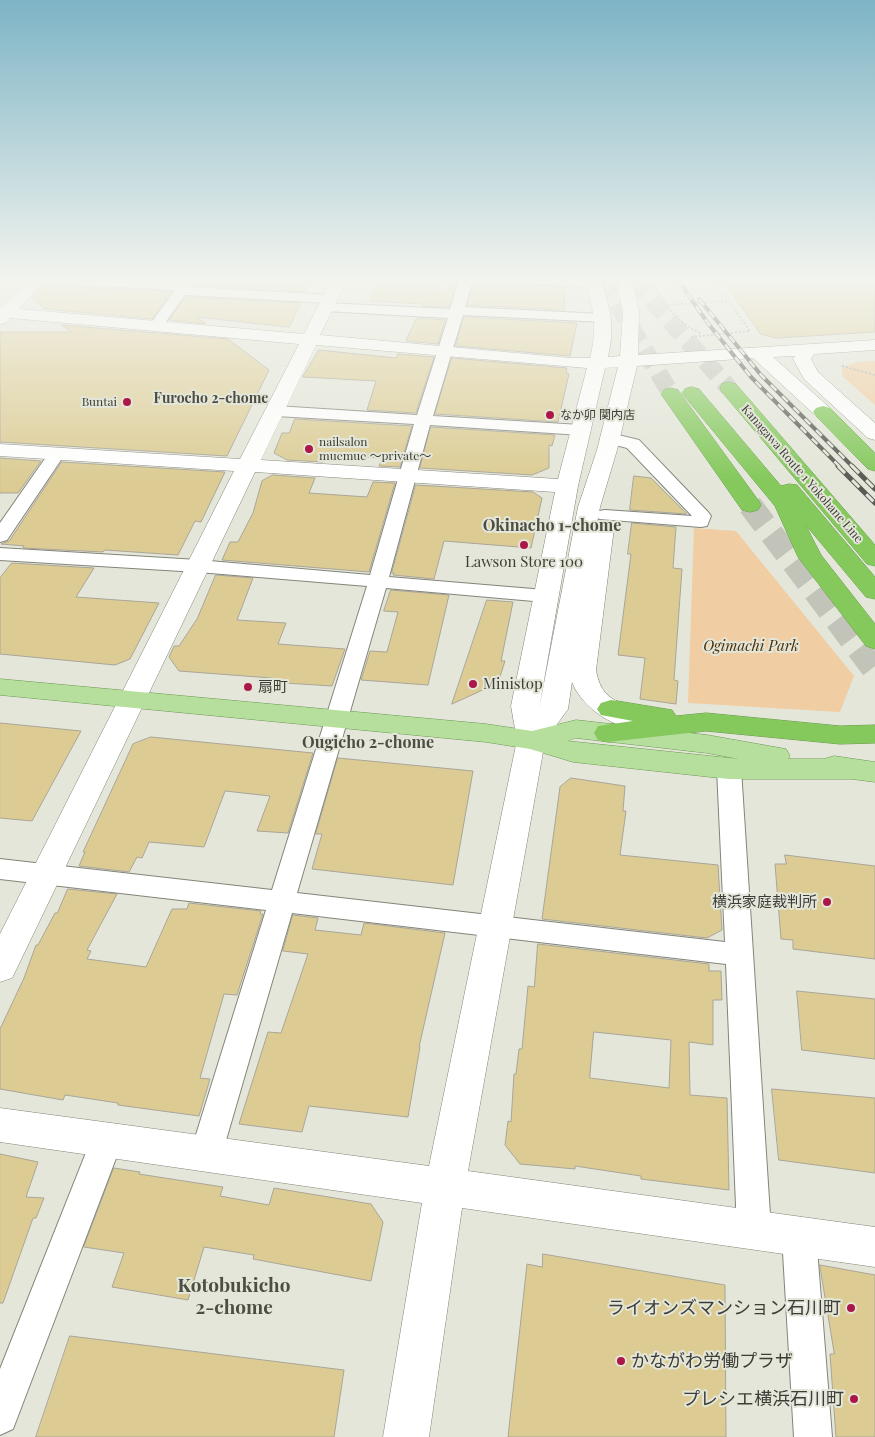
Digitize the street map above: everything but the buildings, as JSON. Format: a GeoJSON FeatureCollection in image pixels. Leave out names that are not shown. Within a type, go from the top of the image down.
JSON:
{"type":"FeatureCollection","features":[{"type":"Feature","properties":{"kind":"highway","name":"Kanagawa Route 1 Yokohane Line"},"geometry":{"type":"LineString","coordinates":[[729,388],[872,579]]}},
{"type":"Feature","properties":{"kind":"highway"},"geometry":{"type":"LineString","coordinates":[[690,393],[872,579]]}},
{"type":"Feature","properties":{"kind":"highway"},"geometry":{"type":"LineString","coordinates":[[690,393],[750,505]]}},
{"type":"Feature","properties":{"kind":"highway"},"geometry":{"type":"LineString","coordinates":[[690,393],[785,504],[810,557],[875,642]]}},
{"type":"Feature","properties":{"kind":"highway"},"geometry":{"type":"LineString","coordinates":[[848,410],[849,422],[854,431],[875,454]]}},
{"type":"Feature","properties":{"kind":"highway"},"geometry":{"type":"LineString","coordinates":[[823,412],[875,454]]}},
{"type":"Feature","properties":{"kind":"highway"},"geometry":{"type":"LineString","coordinates":[[823,412],[875,464]]}},
{"type":"Feature","properties":{"kind":"highway"},"geometry":{"type":"LineString","coordinates":[[610,721],[651,728],[706,733],[875,734]]}},
{"type":"Feature","properties":{"kind":"main road"},"geometry":{"type":"LineString","coordinates":[[0,687],[486,733],[531,740],[573,752],[729,769],[863,771]]}},
{"type":"Feature","properties":{"kind":"main road"},"geometry":{"type":"LineString","coordinates":[[531,740],[610,721],[706,733],[863,771]]}},
{"type":"Feature","properties":{"kind":"street"},"geometry":{"type":"LineString","coordinates":[[0,968],[276,410],[305,347]]}},
{"type":"Feature","properties":{"kind":"street"},"geometry":{"type":"LineString","coordinates":[[392,347],[570,363],[598,363],[732,347]]}},
{"type":"Feature","properties":{"kind":"street"},"geometry":{"type":"LineString","coordinates":[[206,1154],[378,582],[407,475],[447,347]]}},
{"type":"Feature","properties":{"kind":"street"},"geometry":{"type":"LineString","coordinates":[[406,1437],[445,1187],[531,740],[525,706],[567,486],[602,347]]}},
{"type":"Feature","properties":{"kind":"street"},"geometry":{"type":"LineString","coordinates":[[531,740],[554,709],[588,507],[608,444],[629,360],[630,347]]}},
{"type":"Feature","properties":{"kind":"street"},"geometry":{"type":"LineString","coordinates":[[759,347],[823,412]]}},
{"type":"Feature","properties":{"kind":"street"},"geometry":{"type":"LineString","coordinates":[[788,347],[808,349],[840,347]]}},
{"type":"Feature","properties":{"kind":"street"},"geometry":{"type":"LineString","coordinates":[[808,349],[802,359],[811,375],[875,434]]}},
{"type":"Feature","properties":{"kind":"street"},"geometry":{"type":"LineString","coordinates":[[276,410],[581,430]]}},
{"type":"Feature","properties":{"kind":"street"},"geometry":{"type":"LineString","coordinates":[[608,444],[605,515],[583,670],[584,683],[610,721]]}},
{"type":"Feature","properties":{"kind":"street"},"geometry":{"type":"LineString","coordinates":[[605,515],[701,522],[702,516],[632,444],[608,444]]}},
{"type":"Feature","properties":{"kind":"street"},"geometry":{"type":"LineString","coordinates":[[0,450],[567,486]]}},
{"type":"Feature","properties":{"kind":"street"},"geometry":{"type":"LineString","coordinates":[[0,536],[57,454]]}},
{"type":"Feature","properties":{"kind":"street"},"geometry":{"type":"LineString","coordinates":[[0,554],[198,566],[545,596]]}},
{"type":"Feature","properties":{"kind":"street"},"geometry":{"type":"LineString","coordinates":[[729,769],[754,1230]]}},
{"type":"Feature","properties":{"kind":"street"},"geometry":{"type":"LineString","coordinates":[[0,869],[740,955]]}},
{"type":"Feature","properties":{"kind":"street"},"geometry":{"type":"LineString","coordinates":[[0,1125],[875,1247]]}},
{"type":"Feature","properties":{"kind":"street"},"geometry":{"type":"LineString","coordinates":[[0,1416],[107,1140]]}},
{"type":"Feature","properties":{"kind":"street"},"geometry":{"type":"LineString","coordinates":[[799,1236],[813,1437]]}},
{"type":"Feature","properties":{"kind":"path"},"geometry":{"type":"LineString","coordinates":[[834,364],[875,375]]}},
{"type":"Feature","properties":{"kind":"green space"},"geometry":{"type":"Polygon","coordinates":[[[875,361],[875,405],[842,376],[842,368],[856,362],[875,361]]]}},
{"type":"Feature","properties":{"kind":"green space","name":"Ogimachi Park"},"geometry":{"type":"Polygon","coordinates":[[[694,528],[736,531],[854,676],[840,712],[688,703],[694,528]]]}},
{"type":"Feature","properties":{"kind":"tunnel"},"geometry":{"type":"LineString","coordinates":[[643,347],[671,394]]}},
{"type":"Feature","properties":{"kind":"tunnel"},"geometry":{"type":"LineString","coordinates":[[693,347],[729,388]]}},
{"type":"Feature","properties":{"kind":"tunnel"},"geometry":{"type":"LineString","coordinates":[[750,505],[875,671]]}},
{"type":"Feature","properties":{"kind":"railway"},"geometry":{"type":"LineString","coordinates":[[727,347],[751,377],[840,467]]}},
{"type":"Feature","properties":{"kind":"railway"},"geometry":{"type":"LineString","coordinates":[[738,347],[761,375],[875,489]]}},
{"type":"Feature","properties":{"kind":"railway"},"geometry":{"type":"LineString","coordinates":[[838,466],[875,503]]}},
{"type":"Feature","properties":{"kind":"place","name":"Buntai"},"geometry":{"type":"Point","coordinates":[127,402]}},
{"type":"Feature","properties":{"kind":"place","name":"なか卯 関内店"},"geometry":{"type":"Point","coordinates":[550,415]}},
{"type":"Feature","properties":{"kind":"place","name":"nailsalon muemue ～private～"},"geometry":{"type":"Point","coordinates":[309,449]}},
{"type":"Feature","properties":{"kind":"place","name":"Lawson Store 100"},"geometry":{"type":"Point","coordinates":[524,545]}},
{"type":"Feature","properties":{"kind":"place","name":"Ministop"},"geometry":{"type":"Point","coordinates":[473,684]}},
{"type":"Feature","properties":{"kind":"place","name":"扇町"},"geometry":{"type":"Point","coordinates":[248,687]}},
{"type":"Feature","properties":{"kind":"place","name":"横浜家庭裁判所"},"geometry":{"type":"Point","coordinates":[827,902]}},
{"type":"Feature","properties":{"kind":"place","name":"ライオンズマンション石川町"},"geometry":{"type":"Point","coordinates":[851,1308]}},
{"type":"Feature","properties":{"kind":"place","name":"かながわ労働プラザ"},"geometry":{"type":"Point","coordinates":[621,1361]}},
{"type":"Feature","properties":{"kind":"place","name":"プレシエ横浜石川町"},"geometry":{"type":"Point","coordinates":[854,1399]}},
{"type":"Feature","properties":{"kind":"district","name":"Furocho 2-chome"},"geometry":{"type":"Point","coordinates":[211,399]}},
{"type":"Feature","properties":{"kind":"district","name":"Okinacho 1-chome"},"geometry":{"type":"Point","coordinates":[552,526]}},
{"type":"Feature","properties":{"kind":"district","name":"Ougicho 2-chome"},"geometry":{"type":"Point","coordinates":[368,743]}},
{"type":"Feature","properties":{"kind":"district","name":"Kotobukicho 2-chome"},"geometry":{"type":"Point","coordinates":[234,1297]}}]}
